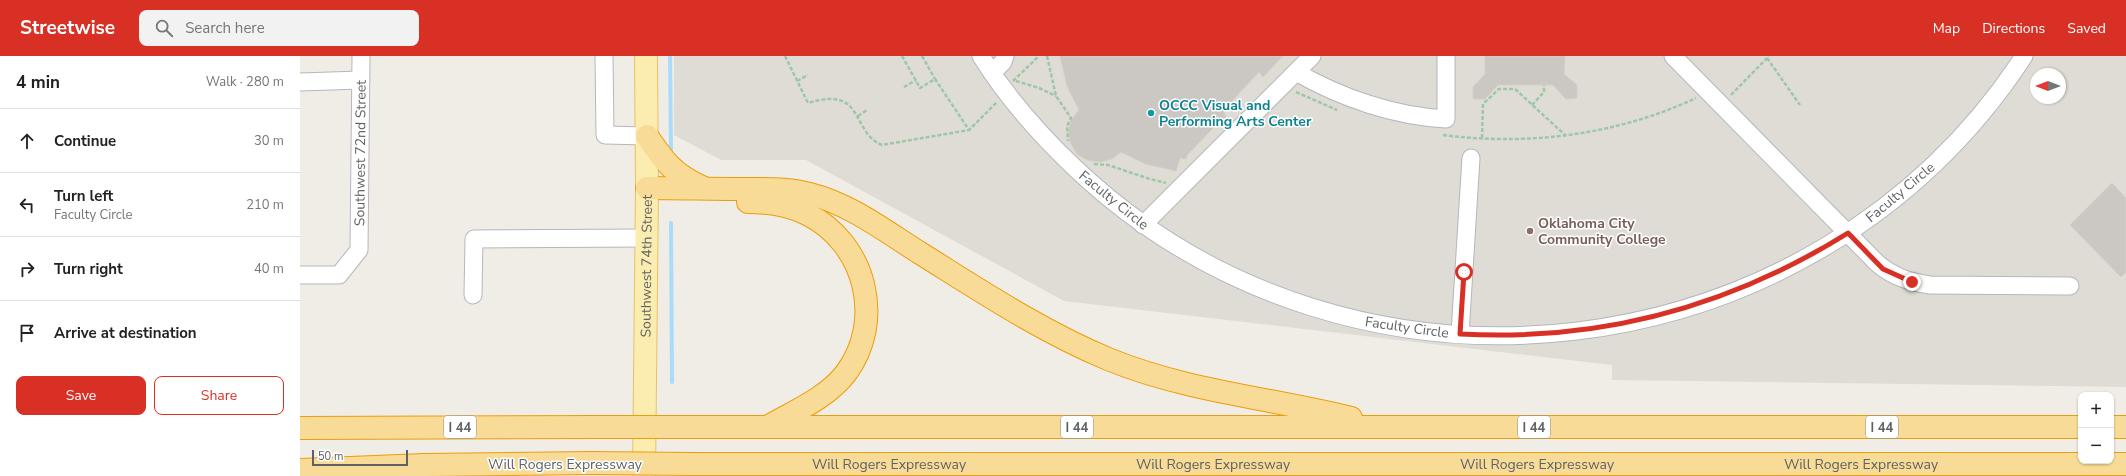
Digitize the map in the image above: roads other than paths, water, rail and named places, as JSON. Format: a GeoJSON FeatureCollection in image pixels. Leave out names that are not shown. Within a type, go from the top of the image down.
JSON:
{"type":"FeatureCollection","features":[{"type":"Feature","properties":{"kind":"highway"},"geometry":{"type":"LineString","coordinates":[[647,136],[670,168],[684,179],[706,189]]}},
{"type":"Feature","properties":{"kind":"highway"},"geometry":{"type":"LineString","coordinates":[[647,195],[706,189],[781,189],[823,197],[870,221],[1039,326],[1110,359],[1192,386],[1257,400],[1298,405],[1385,427]]}},
{"type":"Feature","properties":{"kind":"highway"},"geometry":{"type":"LineString","coordinates":[[647,195],[755,202],[794,208],[824,224],[836,236],[852,257],[862,280],[867,305],[867,319],[860,347],[846,373],[835,385],[820,397],[768,427]]}},
{"type":"Feature","properties":{"kind":"highway","name":"I 44"},"geometry":{"type":"LineString","coordinates":[[307,427],[2078,427]]}},
{"type":"Feature","properties":{"kind":"highway"},"geometry":{"type":"LineString","coordinates":[[2114,428],[2126,428]]}},
{"type":"Feature","properties":{"kind":"highway","name":"Will Rogers Expressway"},"geometry":{"type":"LineString","coordinates":[[300,470],[424,465],[592,463],[2126,464]]}},
{"type":"Feature","properties":{"kind":"highway"},"geometry":{"type":"LineString","coordinates":[[1290,476],[1396,463]]}},
{"type":"Feature","properties":{"kind":"highway"},"geometry":{"type":"LineString","coordinates":[[783,464],[801,476]]}},
{"type":"Feature","properties":{"kind":"main road","name":"Southwest 74th Street"},"geometry":{"type":"LineString","coordinates":[[644,476],[647,238],[646,56]]}},
{"type":"Feature","properties":{"kind":"street","name":"Southwest 72nd Street"},"geometry":{"type":"LineString","coordinates":[[300,275],[339,276],[358,250],[362,80],[361,56]]}},
{"type":"Feature","properties":{"kind":"street"},"geometry":{"type":"LineString","coordinates":[[604,56],[605,135],[647,136]]}},
{"type":"Feature","properties":{"kind":"street","name":"Faculty Circle"},"geometry":{"type":"LineString","coordinates":[[981,56],[1006,92],[1050,145],[1102,194],[1143,225],[1214,268],[1286,299],[1328,313],[1371,323],[1460,334],[1548,334],[1587,330],[1651,318],[1723,296],[1763,280],[1801,261],[1848,233],[1898,196],[1932,166],[1968,129],[1995,97],[2024,56]]}},
{"type":"Feature","properties":{"kind":"street"},"geometry":{"type":"LineString","coordinates":[[992,73],[1003,62],[1005,56]]}},
{"type":"Feature","properties":{"kind":"street"},"geometry":{"type":"LineString","coordinates":[[1143,225],[1312,56]]}},
{"type":"Feature","properties":{"kind":"street"},"geometry":{"type":"LineString","coordinates":[[1296,72],[1324,88],[1354,99],[1390,110],[1431,118],[1446,119],[1446,56]]}},
{"type":"Feature","properties":{"kind":"street"},"geometry":{"type":"LineString","coordinates":[[1673,56],[1883,269],[1912,282],[1930,285],[2070,286]]}},
{"type":"Feature","properties":{"kind":"street"},"geometry":{"type":"LineString","coordinates":[[300,82],[362,80]]}},
{"type":"Feature","properties":{"kind":"street"},"geometry":{"type":"LineString","coordinates":[[1460,334],[1471,158]]}},
{"type":"Feature","properties":{"kind":"street"},"geometry":{"type":"LineString","coordinates":[[474,295],[474,239],[647,238]]}},
{"type":"Feature","properties":{"kind":"waterway"},"geometry":{"type":"LineString","coordinates":[[670,56],[671,151]]}},
{"type":"Feature","properties":{"kind":"waterway"},"geometry":{"type":"LineString","coordinates":[[671,223],[672,382]]}},
{"type":"Feature","properties":{"kind":"place","name":"OCCC Visual and Performing Arts Center"},"geometry":{"type":"Point","coordinates":[1151,113]}},
{"type":"Feature","properties":{"kind":"place","name":"Oklahoma City Community College"},"geometry":{"type":"Point","coordinates":[1530,231]}}]}
